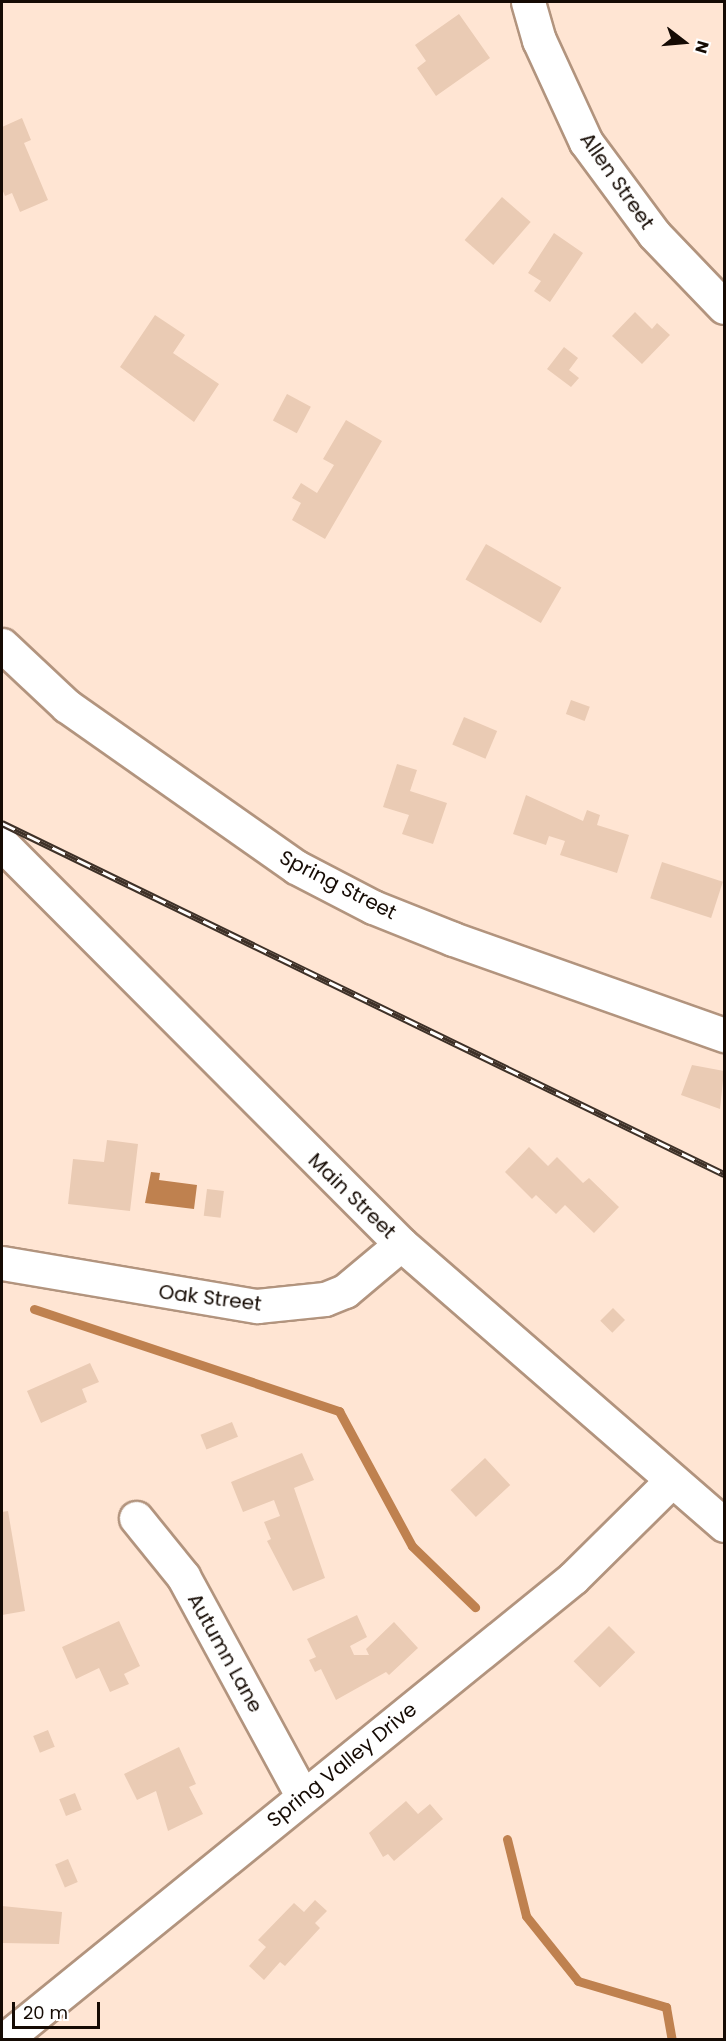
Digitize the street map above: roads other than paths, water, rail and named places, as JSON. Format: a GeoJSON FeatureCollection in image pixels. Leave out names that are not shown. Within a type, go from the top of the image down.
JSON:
{"type":"FeatureCollection","features":[{"type":"Feature","properties":{"kind":"street","name":"Allen Street"},"geometry":{"type":"LineString","coordinates":[[528,2],[539,40],[586,142],[654,234],[724,307]]}},
{"type":"Feature","properties":{"kind":"street","name":"Spring Street"},"geometry":{"type":"LineString","coordinates":[[2,645],[67,706],[296,867],[373,907],[453,939],[724,1035]]}},
{"type":"Feature","properties":{"kind":"street","name":"Main Street"},"geometry":{"type":"LineString","coordinates":[[11,854],[401,1244],[724,1525]]}},
{"type":"Feature","properties":{"kind":"street","name":"Oak Street"},"geometry":{"type":"LineString","coordinates":[[2,1263],[257,1306],[335,1295],[401,1244]]}},
{"type":"Feature","properties":{"kind":"street","name":"Spring Valley Drive"},"geometry":{"type":"LineString","coordinates":[[4,2040],[573,1578],[672,1480]]}},
{"type":"Feature","properties":{"kind":"street","name":"Autumn Lane"},"geometry":{"type":"LineString","coordinates":[[136,1518],[183,1576],[303,1797]]}},
{"type":"Feature","properties":{"kind":"waterway"},"geometry":{"type":"LineString","coordinates":[[34,1309],[339,1411],[412,1546],[475,1607]]}},
{"type":"Feature","properties":{"kind":"waterway"},"geometry":{"type":"LineString","coordinates":[[507,1839],[526,1916],[578,1981],[666,2007],[672,2040]]}},
{"type":"Feature","properties":{"kind":"railway"},"geometry":{"type":"LineString","coordinates":[[2,823],[724,1174]]}}]}
